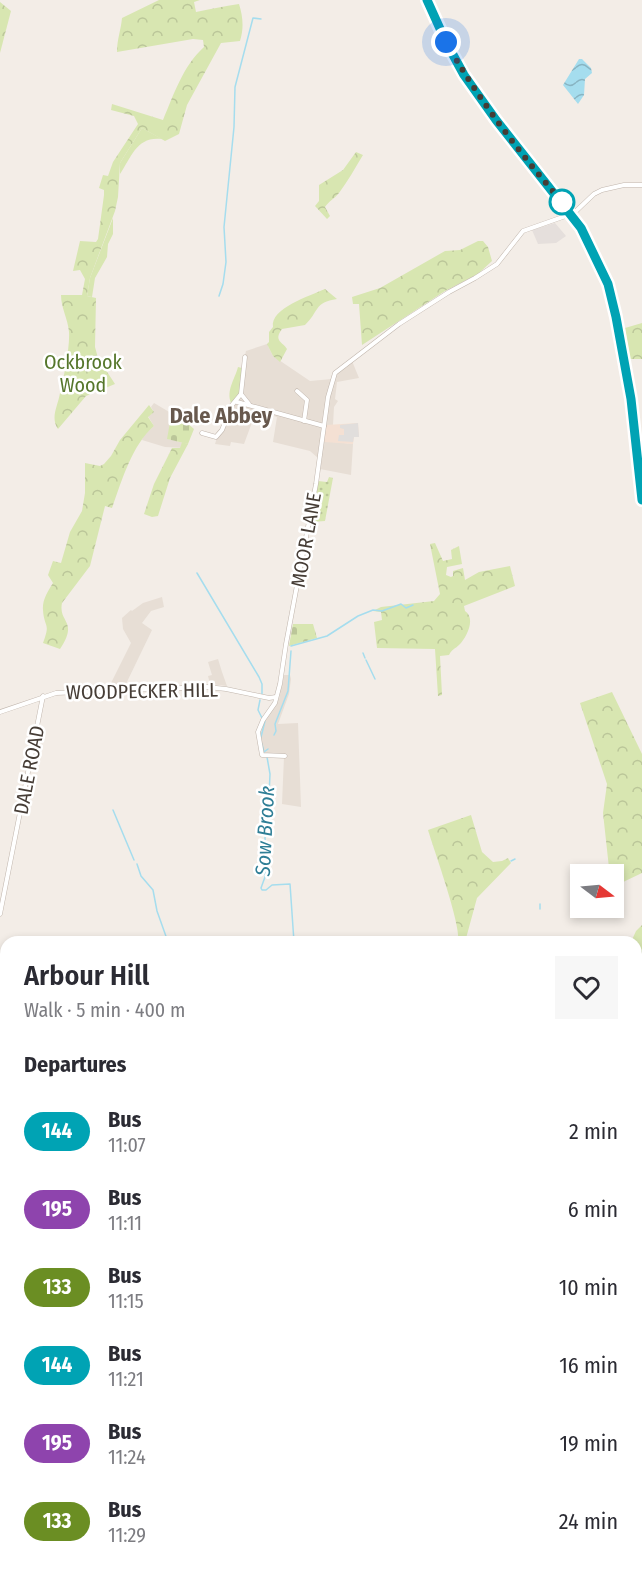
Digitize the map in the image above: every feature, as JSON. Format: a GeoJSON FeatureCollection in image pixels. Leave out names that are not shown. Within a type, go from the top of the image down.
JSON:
{"type":"FeatureCollection","features":[{"type":"Feature","properties":{"kind":"main road"},"geometry":{"type":"LineString","coordinates":[[427,0],[464,75],[496,120],[571,214],[589,242],[608,284],[631,399],[642,500]]}},
{"type":"Feature","properties":{"kind":"street"},"geometry":{"type":"LineString","coordinates":[[571,214],[602,190],[624,185],[642,185]]}},
{"type":"Feature","properties":{"kind":"street","name":"MOOR LANE"},"geometry":{"type":"LineString","coordinates":[[285,756],[262,754],[258,735],[261,724],[275,703],[280,684],[332,382],[338,371],[399,324],[449,291],[498,264],[522,233],[571,214]]}},
{"type":"Feature","properties":{"kind":"street"},"geometry":{"type":"LineString","coordinates":[[202,433],[214,437],[219,434],[232,405],[242,394],[245,357]]}},
{"type":"Feature","properties":{"kind":"street"},"geometry":{"type":"LineString","coordinates":[[297,391],[307,400],[304,421]]}},
{"type":"Feature","properties":{"kind":"street"},"geometry":{"type":"LineString","coordinates":[[242,394],[249,404]]}},
{"type":"Feature","properties":{"kind":"street"},"geometry":{"type":"LineString","coordinates":[[236,402],[324,426]]}},
{"type":"Feature","properties":{"kind":"street","name":"WOODPECKER HILL"},"geometry":{"type":"LineString","coordinates":[[0,712],[56,693],[207,687],[269,698],[276,696]]}},
{"type":"Feature","properties":{"kind":"street","name":"DALE ROAD"},"geometry":{"type":"LineString","coordinates":[[0,914],[43,696]]}},
{"type":"Feature","properties":{"kind":"shaded area"},"geometry":{"type":"Polygon","coordinates":[[[555,223],[566,236],[556,243],[538,244],[532,230],[555,223]]]}},
{"type":"Feature","properties":{"kind":"shaded area"},"geometry":{"type":"Polygon","coordinates":[[[267,344],[273,356],[310,381],[332,379],[352,361],[359,378],[337,382],[335,399],[338,401],[334,407],[333,425],[326,425],[324,441],[353,444],[351,475],[320,469],[322,459],[310,451],[273,442],[277,417],[274,416],[269,421],[254,417],[244,444],[231,442],[230,446],[215,444],[230,405],[240,393],[246,351],[267,344]]]}},
{"type":"Feature","properties":{"kind":"shaded area"},"geometry":{"type":"Polygon","coordinates":[[[154,403],[176,416],[175,423],[170,422],[168,439],[188,444],[185,448],[165,447],[142,440],[154,426],[148,416],[154,412],[151,407],[154,403]]]}},
{"type":"Feature","properties":{"kind":"shaded area"},"geometry":{"type":"Polygon","coordinates":[[[358,423],[359,437],[354,437],[353,444],[324,442],[326,425],[358,423]]]}},
{"type":"Feature","properties":{"kind":"shaded area"},"geometry":{"type":"Polygon","coordinates":[[[358,423],[359,437],[354,437],[353,442],[338,441],[339,435],[344,435],[344,429],[340,428],[340,425],[358,423]]]}},
{"type":"Feature","properties":{"kind":"shaded area"},"geometry":{"type":"Polygon","coordinates":[[[162,597],[164,607],[151,611],[142,623],[152,630],[124,688],[108,689],[131,643],[123,629],[122,618],[143,603],[162,597]]]}},
{"type":"Feature","properties":{"kind":"shaded area"},"geometry":{"type":"Polygon","coordinates":[[[218,659],[227,686],[210,684],[208,676],[212,675],[208,662],[218,659]]]}},
{"type":"Feature","properties":{"kind":"shaded area"},"geometry":{"type":"Polygon","coordinates":[[[284,675],[290,675],[291,679],[289,694],[278,724],[298,723],[301,807],[282,804],[284,757],[264,756],[260,736],[265,719],[279,699],[284,675]]]}},
{"type":"Feature","properties":{"kind":"green space","name":"Ockbrook Wood"},"geometry":{"type":"Polygon","coordinates":[[[159,0],[200,0],[194,2],[196,12],[239,4],[243,22],[240,41],[221,43],[187,105],[179,134],[165,141],[142,128],[120,163],[115,211],[90,278],[87,296],[96,298],[95,347],[98,358],[115,384],[86,396],[58,429],[55,416],[65,371],[69,338],[61,295],[82,295],[85,279],[80,270],[73,271],[80,241],[96,242],[98,239],[104,195],[104,190],[99,188],[103,175],[108,176],[113,162],[138,124],[134,116],[111,110],[112,104],[163,120],[175,90],[190,63],[204,47],[203,40],[193,39],[117,52],[122,18],[159,0]]]}},
{"type":"Feature","properties":{"kind":"green space"},"geometry":{"type":"Polygon","coordinates":[[[0,2],[11,11],[0,53],[0,2]]]}},
{"type":"Feature","properties":{"kind":"green space"},"geometry":{"type":"Polygon","coordinates":[[[142,128],[162,139],[154,139],[141,144],[120,174],[120,163],[142,128]]]}},
{"type":"Feature","properties":{"kind":"green space"},"geometry":{"type":"Polygon","coordinates":[[[356,152],[363,155],[339,193],[325,207],[330,216],[327,219],[315,206],[319,201],[319,185],[343,170],[356,152]]]}},
{"type":"Feature","properties":{"kind":"green space"},"geometry":{"type":"Polygon","coordinates":[[[113,218],[113,234],[108,244],[107,257],[95,278],[92,297],[87,296],[90,278],[113,218]]]}},
{"type":"Feature","properties":{"kind":"green space"},"geometry":{"type":"Polygon","coordinates":[[[478,241],[483,241],[488,247],[492,261],[478,274],[445,291],[362,345],[359,304],[353,304],[352,297],[380,288],[445,251],[460,250],[478,241]]]}},
{"type":"Feature","properties":{"kind":"green space"},"geometry":{"type":"Polygon","coordinates":[[[325,289],[337,299],[320,305],[305,325],[282,329],[279,333],[280,341],[287,349],[280,362],[273,356],[267,344],[274,320],[284,308],[325,289]]]}},
{"type":"Feature","properties":{"kind":"green space"},"geometry":{"type":"Polygon","coordinates":[[[642,323],[642,359],[630,359],[625,328],[642,323]]]}},
{"type":"Feature","properties":{"kind":"green space"},"geometry":{"type":"Polygon","coordinates":[[[238,367],[242,368],[240,393],[231,403],[230,389],[238,367]]]}},
{"type":"Feature","properties":{"kind":"green space"},"geometry":{"type":"Polygon","coordinates":[[[149,405],[154,412],[148,417],[154,426],[134,453],[112,508],[105,506],[90,566],[62,603],[63,615],[68,627],[65,640],[60,649],[43,643],[47,628],[43,603],[53,583],[48,575],[53,561],[61,563],[70,532],[82,511],[85,493],[85,463],[100,466],[104,464],[120,440],[149,405]]]}},
{"type":"Feature","properties":{"kind":"green space"},"geometry":{"type":"Polygon","coordinates":[[[176,419],[187,423],[194,429],[188,444],[167,439],[170,422],[175,423],[176,419]]]}},
{"type":"Feature","properties":{"kind":"green space"},"geometry":{"type":"Polygon","coordinates":[[[182,442],[188,444],[170,478],[158,516],[152,517],[144,514],[154,484],[172,448],[180,448],[182,442]]]}},
{"type":"Feature","properties":{"kind":"green space"},"geometry":{"type":"Polygon","coordinates":[[[329,477],[333,478],[325,521],[311,522],[318,481],[327,482],[329,477]]]}},
{"type":"Feature","properties":{"kind":"green space"},"geometry":{"type":"Polygon","coordinates":[[[435,543],[443,561],[452,559],[451,550],[459,546],[462,564],[447,567],[446,575],[451,577],[453,571],[463,568],[465,580],[479,572],[510,566],[515,586],[464,606],[470,618],[469,628],[462,642],[449,655],[440,656],[442,695],[438,696],[435,649],[377,648],[374,622],[382,620],[381,612],[373,611],[381,607],[434,601],[440,594],[430,544],[435,543]]]}},
{"type":"Feature","properties":{"kind":"green space"},"geometry":{"type":"Polygon","coordinates":[[[293,624],[313,624],[317,638],[289,646],[293,624]]]}},
{"type":"Feature","properties":{"kind":"green space"},"geometry":{"type":"Polygon","coordinates":[[[612,692],[642,754],[642,873],[624,882],[624,864],[609,864],[603,813],[607,784],[580,703],[612,692]]]}},
{"type":"Feature","properties":{"kind":"green space"},"geometry":{"type":"Polygon","coordinates":[[[471,815],[482,852],[493,862],[508,858],[511,863],[477,898],[467,936],[458,936],[452,905],[428,830],[471,815]]]}},
{"type":"Feature","properties":{"kind":"green space"},"geometry":{"type":"Polygon","coordinates":[[[642,925],[642,936],[634,936],[642,925]]]}},
{"type":"Feature","properties":{"kind":"water"},"geometry":{"type":"Polygon","coordinates":[[[579,59],[591,68],[592,73],[585,79],[584,95],[578,104],[563,85],[579,59]]]}},
{"type":"Feature","properties":{"kind":"waterway"},"geometry":{"type":"LineString","coordinates":[[219,296],[226,262],[224,227],[234,127],[235,87],[253,18],[261,19]]}},
{"type":"Feature","properties":{"kind":"waterway","name":"Sow Brook"},"geometry":{"type":"LineString","coordinates":[[197,573],[259,677],[262,694]]}},
{"type":"Feature","properties":{"kind":"waterway"},"geometry":{"type":"LineString","coordinates":[[291,646],[327,636],[358,616],[373,610],[382,611],[401,604],[406,608],[413,605]]}},
{"type":"Feature","properties":{"kind":"waterway"},"geometry":{"type":"LineString","coordinates":[[274,735],[275,724],[288,691],[291,651]]}},
{"type":"Feature","properties":{"kind":"waterway"},"geometry":{"type":"LineString","coordinates":[[363,653],[365,658]]}},
{"type":"Feature","properties":{"kind":"waterway"},"geometry":{"type":"LineString","coordinates":[[366,660],[375,679]]}},
{"type":"Feature","properties":{"kind":"waterway","name":"Sow Brook"},"geometry":{"type":"LineString","coordinates":[[260,700],[258,710],[262,718]]}},
{"type":"Feature","properties":{"kind":"waterway","name":"Sow Brook"},"geometry":{"type":"LineString","coordinates":[[261,737],[265,721]]}},
{"type":"Feature","properties":{"kind":"waterway","name":"Sow Brook"},"geometry":{"type":"LineString","coordinates":[[262,744],[264,752],[268,749]]}},
{"type":"Feature","properties":{"kind":"waterway","name":"Sow Brook"},"geometry":{"type":"LineString","coordinates":[[267,757],[270,774],[269,796],[265,838],[265,877],[261,888],[266,890],[272,885],[290,884],[294,936]]}},
{"type":"Feature","properties":{"kind":"waterway"},"geometry":{"type":"LineString","coordinates":[[113,810],[134,860]]}},
{"type":"Feature","properties":{"kind":"waterway"},"geometry":{"type":"LineString","coordinates":[[511,861],[515,859]]}},
{"type":"Feature","properties":{"kind":"waterway"},"geometry":{"type":"LineString","coordinates":[[137,864],[141,876],[153,890],[157,911],[166,936]]}},
{"type":"Feature","properties":{"kind":"waterway"},"geometry":{"type":"LineString","coordinates":[[540,904],[540,909]]}},
{"type":"Feature","properties":{"kind":"bus line","name":"144"},"geometry":{"type":"LineString","coordinates":[[427,0],[464,75],[496,120],[581,228],[608,284],[631,399],[642,500]]}},
{"type":"Feature","properties":{"kind":"district","name":"Dale Abbey"},"geometry":{"type":"Point","coordinates":[221,415]}},
{"type":"Feature","properties":{"kind":"route"},"geometry":{"type":"LineString","coordinates":[[446,42],[464,75],[496,120],[562,202]]}}]}
